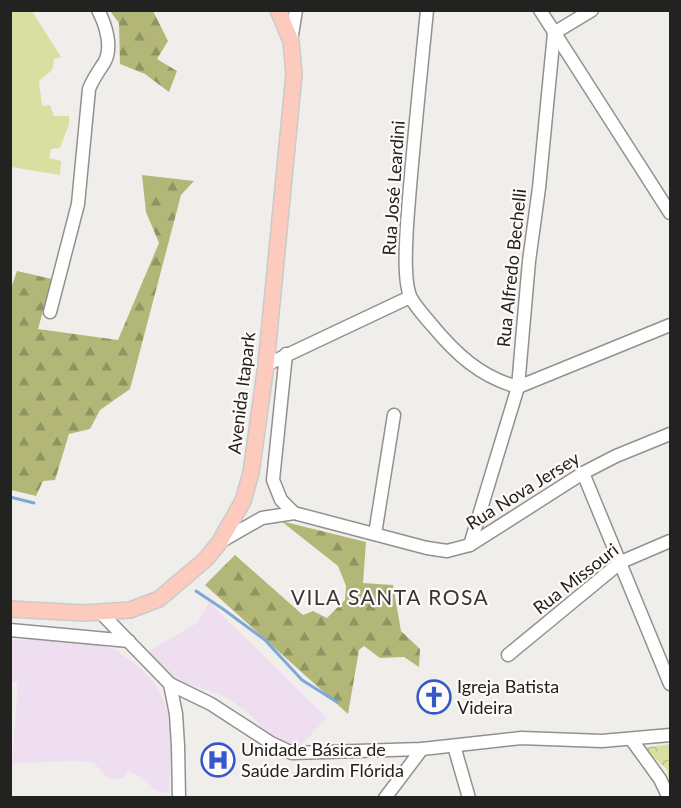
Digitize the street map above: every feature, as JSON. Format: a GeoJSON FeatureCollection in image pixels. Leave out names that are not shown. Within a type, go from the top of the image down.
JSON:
{"type":"FeatureCollection","features":[{"type":"Feature","properties":{"kind":"main road","name":"Avenida Itapark"},"geometry":{"type":"LineString","coordinates":[[10,609],[68,613],[130,610],[159,599],[206,560],[219,543],[243,501],[252,473],[266,365],[294,74],[291,41],[278,10]]}},
{"type":"Feature","properties":{"kind":"street"},"geometry":{"type":"LineString","coordinates":[[50,312],[74,227],[78,204],[88,89],[93,77],[105,62],[108,51],[105,30],[98,10]]}},
{"type":"Feature","properties":{"kind":"street"},"geometry":{"type":"LineString","coordinates":[[291,41],[296,10]]}},
{"type":"Feature","properties":{"kind":"street","name":"Rua José Leardini"},"geometry":{"type":"LineString","coordinates":[[410,297],[406,250],[411,168],[427,10]]}},
{"type":"Feature","properties":{"kind":"street"},"geometry":{"type":"LineString","coordinates":[[540,10],[670,213]]}},
{"type":"Feature","properties":{"kind":"street"},"geometry":{"type":"LineString","coordinates":[[554,33],[592,10]]}},
{"type":"Feature","properties":{"kind":"street","name":"Rua Alfredo Bechelli"},"geometry":{"type":"LineString","coordinates":[[470,544],[518,387],[529,261],[539,188],[554,33]]}},
{"type":"Feature","properties":{"kind":"street"},"geometry":{"type":"LineString","coordinates":[[266,365],[410,297],[458,355],[493,379],[518,387],[670,325]]}},
{"type":"Feature","properties":{"kind":"street"},"geometry":{"type":"LineString","coordinates":[[286,354],[273,480],[281,500],[294,513]]}},
{"type":"Feature","properties":{"kind":"street"},"geometry":{"type":"LineString","coordinates":[[375,534],[394,415]]}},
{"type":"Feature","properties":{"kind":"street","name":"Rua Nova Jersey"},"geometry":{"type":"LineString","coordinates":[[219,543],[262,518],[294,513],[427,548],[447,551],[470,544],[584,473],[616,456],[670,434]]}},
{"type":"Feature","properties":{"kind":"street"},"geometry":{"type":"LineString","coordinates":[[584,473],[670,684]]}},
{"type":"Feature","properties":{"kind":"street"},"geometry":{"type":"LineString","coordinates":[[275,516],[281,500]]}},
{"type":"Feature","properties":{"kind":"street","name":"Rua Missouri"},"geometry":{"type":"LineString","coordinates":[[508,655],[621,562],[670,541]]}},
{"type":"Feature","properties":{"kind":"street"},"geometry":{"type":"LineString","coordinates":[[100,612],[170,684],[211,704],[271,743],[292,753],[422,749],[521,738],[602,741],[670,735]]}},
{"type":"Feature","properties":{"kind":"street"},"geometry":{"type":"LineString","coordinates":[[10,630],[129,641]]}},
{"type":"Feature","properties":{"kind":"street"},"geometry":{"type":"LineString","coordinates":[[170,684],[176,714],[178,798]]}},
{"type":"Feature","properties":{"kind":"street"},"geometry":{"type":"LineString","coordinates":[[631,739],[660,779],[669,798]]}},
{"type":"Feature","properties":{"kind":"street"},"geometry":{"type":"LineString","coordinates":[[454,746],[469,798]]}},
{"type":"Feature","properties":{"kind":"street"},"geometry":{"type":"LineString","coordinates":[[386,798],[422,749]]}},
{"type":"Feature","properties":{"kind":"shaded area"},"geometry":{"type":"Polygon","coordinates":[[[209,602],[327,718],[301,745],[292,748],[279,743],[265,732],[250,714],[226,697],[175,679],[145,653],[197,623],[209,602]]]}},
{"type":"Feature","properties":{"kind":"shaded area"},"geometry":{"type":"Polygon","coordinates":[[[41,638],[95,643],[116,650],[140,668],[155,684],[165,703],[169,721],[171,742],[169,793],[157,791],[141,777],[128,771],[124,777],[115,780],[108,778],[94,763],[80,761],[12,763],[18,682],[11,681],[10,641],[41,638]]]}},
{"type":"Feature","properties":{"kind":"green space"},"geometry":{"type":"Polygon","coordinates":[[[10,11],[32,11],[61,57],[54,59],[52,70],[39,81],[42,106],[50,105],[54,116],[69,116],[69,124],[60,148],[51,149],[49,158],[61,161],[60,175],[11,167],[10,11]]]}},
{"type":"Feature","properties":{"kind":"green space"},"geometry":{"type":"Polygon","coordinates":[[[110,11],[153,11],[168,41],[157,59],[177,71],[169,92],[145,74],[120,64],[119,23],[110,11]]]}},
{"type":"Feature","properties":{"kind":"green space"},"geometry":{"type":"Polygon","coordinates":[[[142,175],[194,181],[181,195],[130,389],[100,410],[90,429],[69,434],[55,480],[43,481],[36,496],[11,490],[10,291],[17,271],[52,279],[38,329],[118,340],[159,243],[146,212],[142,175]]]}},
{"type":"Feature","properties":{"kind":"green space"},"geometry":{"type":"Polygon","coordinates":[[[281,521],[366,542],[363,583],[393,585],[401,631],[420,649],[419,667],[404,657],[380,658],[364,646],[359,650],[348,714],[205,585],[235,555],[303,615],[313,611],[327,618],[345,600],[346,586],[338,566],[281,521]]]}},
{"type":"Feature","properties":{"kind":"green space"},"geometry":{"type":"Polygon","coordinates":[[[670,744],[670,794],[667,769],[642,748],[670,744]]]}},
{"type":"Feature","properties":{"kind":"waterway"},"geometry":{"type":"LineString","coordinates":[[10,497],[34,503]]}},
{"type":"Feature","properties":{"kind":"waterway"},"geometry":{"type":"LineString","coordinates":[[196,591],[265,640],[302,680],[337,702]]}},
{"type":"Feature","properties":{"kind":"place","name":"Igreja Batista Videira"},"geometry":{"type":"Point","coordinates":[434,697]}},
{"type":"Feature","properties":{"kind":"place","name":"Unidade Básica de Saúde Jardim Flórida"},"geometry":{"type":"Point","coordinates":[218,760]}},
{"type":"Feature","properties":{"kind":"district","name":"VILA SANTA ROSA"},"geometry":{"type":"Point","coordinates":[390,598]}}]}
